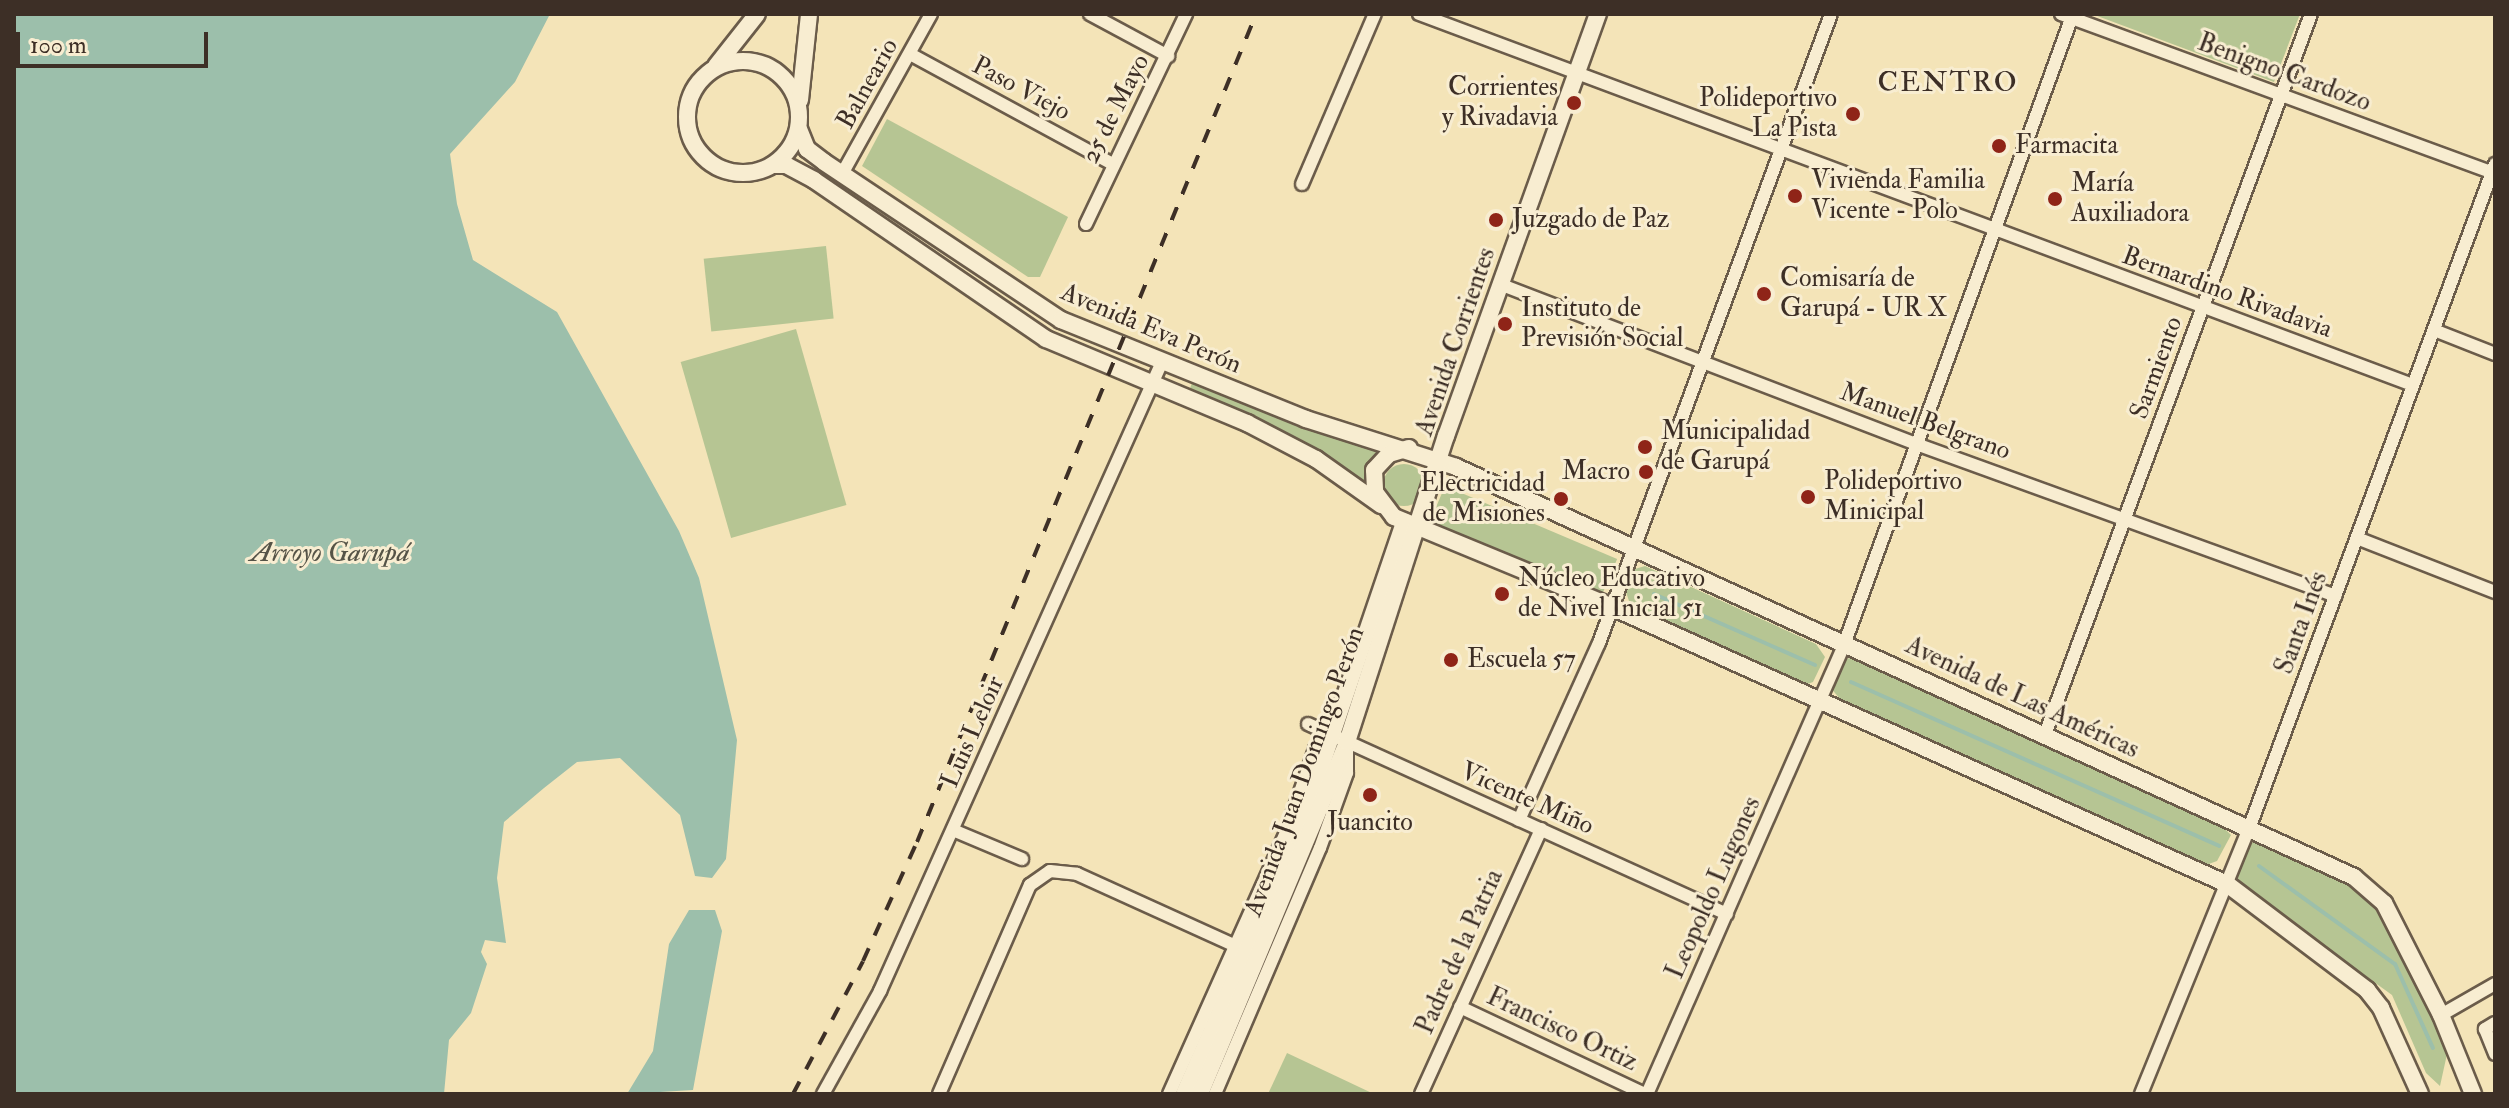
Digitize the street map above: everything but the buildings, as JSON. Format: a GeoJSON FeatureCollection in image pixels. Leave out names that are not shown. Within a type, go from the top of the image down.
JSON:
{"type":"FeatureCollection","features":[{"type":"Feature","properties":{"kind":"main road"},"geometry":{"type":"LineString","coordinates":[[757,14],[715,67],[701,78],[689,101],[687,126],[693,143],[704,158],[738,174],[773,165],[793,146],[799,129],[809,14]]}},
{"type":"Feature","properties":{"kind":"main road","name":"Avenida Corrientes"},"geometry":{"type":"LineString","coordinates":[[1440,460],[1598,14]]}},
{"type":"Feature","properties":{"kind":"main road"},"geometry":{"type":"LineString","coordinates":[[715,67],[736,61],[762,63],[786,80],[800,110]]}},
{"type":"Feature","properties":{"kind":"main road","name":"Avenida Eva Perón"},"geometry":{"type":"LineString","coordinates":[[799,129],[807,149],[1038,306],[1161,364],[1306,419],[1409,448],[1440,460]]}},
{"type":"Feature","properties":{"kind":"main road","name":"Avenida Eva Perón"},"geometry":{"type":"LineString","coordinates":[[773,165],[786,165],[814,180],[1046,339],[1154,383],[1316,459],[1411,524]]}},
{"type":"Feature","properties":{"kind":"main road"},"geometry":{"type":"LineString","coordinates":[[1382,506],[1374,470],[1389,454],[1409,448]]}},
{"type":"Feature","properties":{"kind":"main road","name":"Avenida Juan Domingo Perón"},"geometry":{"type":"LineString","coordinates":[[1200,1094],[1262,957],[1340,738],[1411,524],[1440,460]]}},
{"type":"Feature","properties":{"kind":"main road","name":"Avenida de Las Américas"},"geometry":{"type":"LineString","coordinates":[[1440,460],[1845,642],[2044,737],[2250,826],[2371,888],[2441,1015],[2473,1094]]}},
{"type":"Feature","properties":{"kind":"main road"},"geometry":{"type":"LineString","coordinates":[[1411,524],[1612,607],[2227,884],[2367,990],[2381,1008],[2420,1094]]}},
{"type":"Feature","properties":{"kind":"main road","name":"Avenida Juan Domingo Perón"},"geometry":{"type":"LineString","coordinates":[[1184,1094],[1340,738]]}},
{"type":"Feature","properties":{"kind":"street","name":"Balneario"},"geometry":{"type":"LineString","coordinates":[[842,174],[931,14]]}},
{"type":"Feature","properties":{"kind":"street"},"geometry":{"type":"LineString","coordinates":[[1090,14],[1168,56]]}},
{"type":"Feature","properties":{"kind":"street","name":"25 de Mayo"},"geometry":{"type":"LineString","coordinates":[[1086,224],[1111,163],[1168,56],[1186,14]]}},
{"type":"Feature","properties":{"kind":"street"},"geometry":{"type":"LineString","coordinates":[[1302,184],[1375,14]]}},
{"type":"Feature","properties":{"kind":"street","name":"Bernardino Rivadavia"},"geometry":{"type":"LineString","coordinates":[[1419,14],[1576,76],[2413,385]]}},
{"type":"Feature","properties":{"kind":"street"},"geometry":{"type":"LineString","coordinates":[[1519,820],[1612,607],[1831,14]]}},
{"type":"Feature","properties":{"kind":"street","name":"Sarmiento"},"geometry":{"type":"LineString","coordinates":[[2044,737],[2311,14]]}},
{"type":"Feature","properties":{"kind":"street","name":"Benigno Cardozo"},"geometry":{"type":"LineString","coordinates":[[2069,15],[2281,95],[2493,168]]}},
{"type":"Feature","properties":{"kind":"street","name":"Leopoldo Lugones"},"geometry":{"type":"LineString","coordinates":[[1646,1094],[1845,642],[1995,230],[2069,15]]}},
{"type":"Feature","properties":{"kind":"street","name":"Paso Viejo"},"geometry":{"type":"LineString","coordinates":[[910,54],[1111,163]]}},
{"type":"Feature","properties":{"kind":"street","name":"Santa Inés"},"geometry":{"type":"LineString","coordinates":[[2141,1094],[2250,826],[2493,168]]}},
{"type":"Feature","properties":{"kind":"street","name":"Manuel Belgrano"},"geometry":{"type":"LineString","coordinates":[[1502,285],[1916,444],[2125,517],[2335,596]]}},
{"type":"Feature","properties":{"kind":"street"},"geometry":{"type":"LineString","coordinates":[[2434,330],[2495,354]]}},
{"type":"Feature","properties":{"kind":"street","name":"Luis Leloir"},"geometry":{"type":"LineString","coordinates":[[823,1094],[880,991],[1161,364]]}},
{"type":"Feature","properties":{"kind":"street"},"geometry":{"type":"LineString","coordinates":[[2357,538],[2495,592]]}},
{"type":"Feature","properties":{"kind":"street","name":"Vicente Miño"},"geometry":{"type":"LineString","coordinates":[[1308,724],[1727,914]]}},
{"type":"Feature","properties":{"kind":"street"},"geometry":{"type":"LineString","coordinates":[[1169,1094],[1236,946],[1315,749],[1340,738],[1347,773],[1320,848],[1215,1094]]}},
{"type":"Feature","properties":{"kind":"street","name":"Padre de la Patria"},"geometry":{"type":"LineString","coordinates":[[1421,1094],[1541,829]]}},
{"type":"Feature","properties":{"kind":"street"},"geometry":{"type":"LineString","coordinates":[[953,830],[1022,859]]}},
{"type":"Feature","properties":{"kind":"street"},"geometry":{"type":"LineString","coordinates":[[939,1094],[1030,885],[1050,871],[1077,874],[1236,946]]}},
{"type":"Feature","properties":{"kind":"street"},"geometry":{"type":"LineString","coordinates":[[2441,1015],[2495,984]]}},
{"type":"Feature","properties":{"kind":"street","name":"Francisco Ortiz"},"geometry":{"type":"LineString","coordinates":[[1460,1007],[1646,1094]]}},
{"type":"Feature","properties":{"kind":"street"},"geometry":{"type":"LineString","coordinates":[[2490,1026],[2495,1054]]}},
{"type":"Feature","properties":{"kind":"shaded area"},"geometry":{"type":"Polygon","coordinates":[[[2092,14],[2300,14],[2274,82],[2092,14]]]}},
{"type":"Feature","properties":{"kind":"shaded area"},"geometry":{"type":"Polygon","coordinates":[[[887,119],[1068,217],[1040,277],[1028,277],[862,166],[887,119]]]}},
{"type":"Feature","properties":{"kind":"shaded area"},"geometry":{"type":"Polygon","coordinates":[[[826,246],[834,319],[711,331],[704,259],[826,246]]]}},
{"type":"Feature","properties":{"kind":"shaded area"},"geometry":{"type":"Polygon","coordinates":[[[796,329],[846,505],[731,538],[681,362],[796,329]]]}},
{"type":"Feature","properties":{"kind":"shaded area"},"geometry":{"type":"Polygon","coordinates":[[[1192,383],[1381,453],[1373,461],[1366,485],[1189,391],[1192,383]]]}},
{"type":"Feature","properties":{"kind":"shaded area"},"geometry":{"type":"Polygon","coordinates":[[[1404,464],[1419,470],[1425,485],[1419,500],[1404,506],[1389,500],[1383,485],[1389,470],[1404,464]]]}},
{"type":"Feature","properties":{"kind":"shaded area"},"geometry":{"type":"Polygon","coordinates":[[[1445,486],[1617,559],[1602,595],[1430,522],[1445,486]]]}},
{"type":"Feature","properties":{"kind":"shaded area"},"geometry":{"type":"Polygon","coordinates":[[[1645,566],[1816,644],[1825,657],[1813,682],[1802,686],[1630,604],[1626,592],[1635,569],[1645,566]]]}},
{"type":"Feature","properties":{"kind":"shaded area"},"geometry":{"type":"Polygon","coordinates":[[[1854,657],[2218,822],[2231,835],[2217,861],[2206,865],[1840,699],[1830,687],[1838,661],[1854,657]]]}},
{"type":"Feature","properties":{"kind":"shaded area"},"geometry":{"type":"Polygon","coordinates":[[[2260,841],[2363,891],[2394,937],[2449,1045],[2440,1086],[2426,1073],[2392,995],[2240,885],[2235,873],[2250,843],[2260,841]]]}},
{"type":"Feature","properties":{"kind":"shaded area"},"geometry":{"type":"Polygon","coordinates":[[[1287,1053],[1374,1094],[1268,1094],[1287,1053]]]}},
{"type":"Feature","properties":{"kind":"water","name":"Arroyo Garupá"},"geometry":{"type":"Polygon","coordinates":[[[14,14],[550,14],[515,82],[450,154],[457,204],[473,260],[557,312],[679,531],[699,578],[737,740],[726,859],[712,878],[695,876],[680,815],[620,758],[577,762],[544,788],[504,822],[497,878],[506,943],[485,940],[481,952],[487,964],[471,1013],[449,1040],[444,1094],[14,1094],[14,14]]]}},
{"type":"Feature","properties":{"kind":"water"},"geometry":{"type":"Polygon","coordinates":[[[689,910],[715,910],[722,931],[693,1090],[627,1094],[653,1051],[669,944],[689,910]]]}},
{"type":"Feature","properties":{"kind":"waterway"},"geometry":{"type":"LineString","coordinates":[[1654,594],[1815,665]]}},
{"type":"Feature","properties":{"kind":"waterway"},"geometry":{"type":"LineString","coordinates":[[1851,682],[2219,846]]}},
{"type":"Feature","properties":{"kind":"waterway"},"geometry":{"type":"LineString","coordinates":[[2259,866],[2395,964],[2433,1048]]}},
{"type":"Feature","properties":{"kind":"railway"},"geometry":{"type":"LineString","coordinates":[[793,1094],[863,961],[917,842],[1256,14]]}},
{"type":"Feature","properties":{"kind":"place","name":"Corrientes y Rivadavia"},"geometry":{"type":"Point","coordinates":[1574,103]}},
{"type":"Feature","properties":{"kind":"place","name":"Polideportivo La Pista"},"geometry":{"type":"Point","coordinates":[1853,114]}},
{"type":"Feature","properties":{"kind":"place","name":"Farmacita"},"geometry":{"type":"Point","coordinates":[1999,146]}},
{"type":"Feature","properties":{"kind":"place","name":"Vivienda Familia Vicente - Polo"},"geometry":{"type":"Point","coordinates":[1795,196]}},
{"type":"Feature","properties":{"kind":"place","name":"María Auxiliadora"},"geometry":{"type":"Point","coordinates":[2055,199]}},
{"type":"Feature","properties":{"kind":"place","name":"Juzgado de Paz"},"geometry":{"type":"Point","coordinates":[1496,220]}},
{"type":"Feature","properties":{"kind":"place","name":"Comisaría de Garupá - UR X"},"geometry":{"type":"Point","coordinates":[1764,294]}},
{"type":"Feature","properties":{"kind":"place","name":"Instituto de Previsión Social"},"geometry":{"type":"Point","coordinates":[1505,324]}},
{"type":"Feature","properties":{"kind":"place","name":"Municipalidad de Garupá"},"geometry":{"type":"Point","coordinates":[1645,447]}},
{"type":"Feature","properties":{"kind":"place","name":"Macro"},"geometry":{"type":"Point","coordinates":[1646,472]}},
{"type":"Feature","properties":{"kind":"place","name":"Polideportivo Minicipal"},"geometry":{"type":"Point","coordinates":[1808,497]}},
{"type":"Feature","properties":{"kind":"place","name":"Electricidad de Misiones"},"geometry":{"type":"Point","coordinates":[1561,499]}},
{"type":"Feature","properties":{"kind":"place","name":"Núcleo Educativo de Nivel Inicial 51"},"geometry":{"type":"Point","coordinates":[1502,594]}},
{"type":"Feature","properties":{"kind":"place","name":"Escuela 57"},"geometry":{"type":"Point","coordinates":[1451,660]}},
{"type":"Feature","properties":{"kind":"place","name":"Juancito"},"geometry":{"type":"Point","coordinates":[1370,795]}},
{"type":"Feature","properties":{"kind":"district","name":"CENTRO"},"geometry":{"type":"Point","coordinates":[1948,83]}}]}
